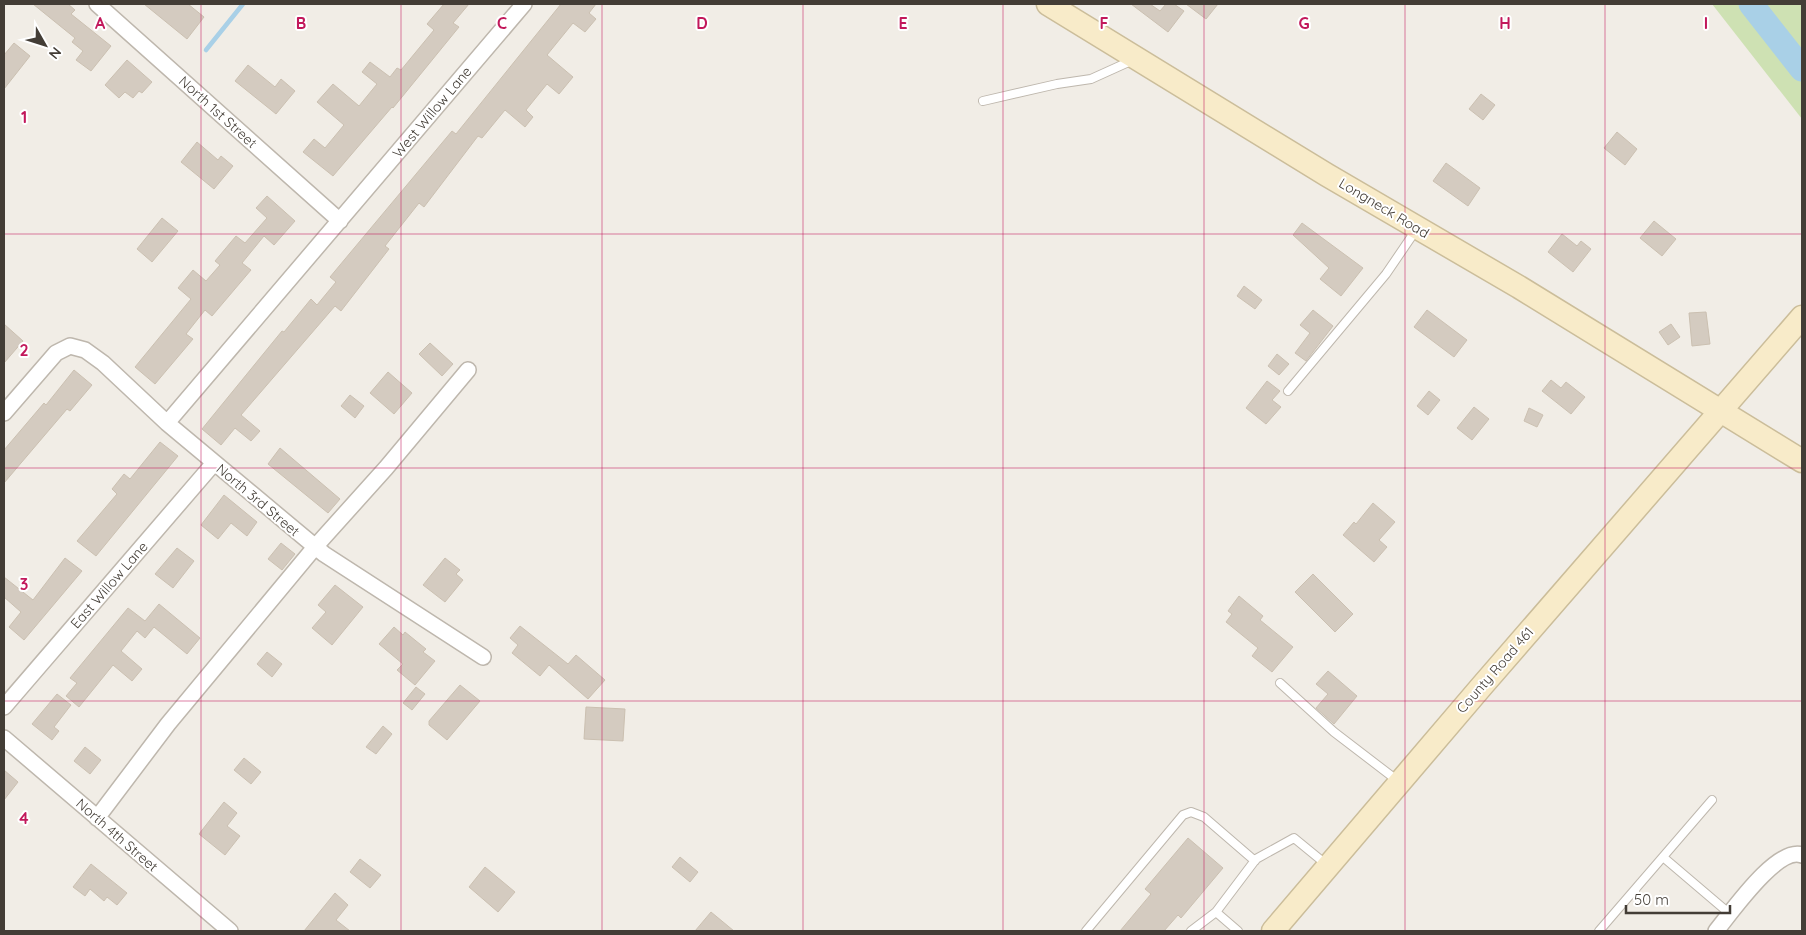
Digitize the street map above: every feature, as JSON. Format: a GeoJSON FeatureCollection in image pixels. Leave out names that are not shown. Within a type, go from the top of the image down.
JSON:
{"type":"FeatureCollection","features":[{"type":"Feature","properties":{"kind":"street","name":"North 1st Street"},"geometry":{"type":"LineString","coordinates":[[97,4],[340,221]]}},
{"type":"Feature","properties":{"kind":"street","name":"West Willow Lane"},"geometry":{"type":"LineString","coordinates":[[340,221],[524,4]]}},
{"type":"Feature","properties":{"kind":"street","name":"Longneck Road"},"geometry":{"type":"LineString","coordinates":[[1048,4],[1417,228],[1519,287],[1802,461]]}},
{"type":"Feature","properties":{"kind":"street"},"geometry":{"type":"LineString","coordinates":[[167,423],[340,221]]}},
{"type":"Feature","properties":{"kind":"street","name":"County Road 461"},"geometry":{"type":"LineString","coordinates":[[1273,931],[1800,316]]}},
{"type":"Feature","properties":{"kind":"street","name":"North 3rd Street"},"geometry":{"type":"LineString","coordinates":[[4,413],[56,353],[70,346],[85,350],[103,363],[167,423],[315,547],[484,657]]}},
{"type":"Feature","properties":{"kind":"street"},"geometry":{"type":"LineString","coordinates":[[97,818],[168,724],[315,547],[386,468],[468,370]]}},
{"type":"Feature","properties":{"kind":"street","name":"East Willow Lane"},"geometry":{"type":"LineString","coordinates":[[4,707],[214,463]]}},
{"type":"Feature","properties":{"kind":"street","name":"North 4th Street"},"geometry":{"type":"LineString","coordinates":[[4,738],[230,931]]}},
{"type":"Feature","properties":{"kind":"street"},"geometry":{"type":"LineString","coordinates":[[1716,931],[1772,865],[1789,854],[1802,855]]}},
{"type":"Feature","properties":{"kind":"lane"},"geometry":{"type":"LineString","coordinates":[[983,100],[1057,84],[1091,79],[1137,58]]}},
{"type":"Feature","properties":{"kind":"lane"},"geometry":{"type":"LineString","coordinates":[[1288,391],[1386,274],[1417,228]]}},
{"type":"Feature","properties":{"kind":"lane"},"geometry":{"type":"LineString","coordinates":[[1280,683],[1334,732],[1400,782]]}},
{"type":"Feature","properties":{"kind":"lane"},"geometry":{"type":"LineString","coordinates":[[1599,931],[1712,800]]}},
{"type":"Feature","properties":{"kind":"lane"},"geometry":{"type":"LineString","coordinates":[[1086,931],[1183,815],[1190,812],[1204,817],[1255,861]]}},
{"type":"Feature","properties":{"kind":"lane"},"geometry":{"type":"LineString","coordinates":[[1190,931],[1216,912],[1255,861],[1294,838],[1328,866]]}},
{"type":"Feature","properties":{"kind":"lane"},"geometry":{"type":"LineString","coordinates":[[1663,857],[1730,914]]}},
{"type":"Feature","properties":{"kind":"lane"},"geometry":{"type":"LineString","coordinates":[[1216,912],[1238,931]]}},
{"type":"Feature","properties":{"kind":"green space"},"geometry":{"type":"Polygon","coordinates":[[[1712,4],[1802,4],[1802,119],[1712,4]]]}},
{"type":"Feature","properties":{"kind":"building"},"geometry":{"type":"Polygon","coordinates":[[[33,4],[68,4],[75,10],[71,14],[111,46],[91,71],[76,60],[83,51],[72,42],[75,38],[33,4]]]}},
{"type":"Feature","properties":{"kind":"building"},"geometry":{"type":"Polygon","coordinates":[[[144,4],[188,4],[204,17],[187,39],[144,4]]]}},
{"type":"Feature","properties":{"kind":"building"},"geometry":{"type":"Polygon","coordinates":[[[444,4],[469,4],[453,23],[459,27],[393,108],[333,176],[303,152],[314,139],[325,148],[344,125],[317,102],[333,84],[359,106],[377,84],[362,72],[370,62],[390,77],[397,68],[401,70],[434,30],[427,24],[444,4]]]}},
{"type":"Feature","properties":{"kind":"building"},"geometry":{"type":"Polygon","coordinates":[[[561,4],[596,4],[589,13],[596,19],[585,32],[573,23],[547,55],[573,77],[559,94],[547,84],[526,110],[533,117],[525,127],[505,110],[482,138],[478,136],[424,207],[419,203],[385,246],[389,249],[341,311],[335,306],[241,415],[260,431],[251,441],[235,428],[221,445],[202,429],[282,331],[284,332],[311,299],[317,305],[336,282],[330,277],[452,131],[456,134],[561,4]]]}},
{"type":"Feature","properties":{"kind":"building"},"geometry":{"type":"Polygon","coordinates":[[[1131,4],[1150,4],[1160,11],[1166,4],[1174,4],[1184,11],[1168,32],[1131,4]]]}},
{"type":"Feature","properties":{"kind":"building"},"geometry":{"type":"Polygon","coordinates":[[[1186,4],[1218,4],[1206,19],[1186,4]]]}},
{"type":"Feature","properties":{"kind":"building"},"geometry":{"type":"Polygon","coordinates":[[[14,43],[30,56],[4,89],[4,55],[14,43]]]}},
{"type":"Feature","properties":{"kind":"building"},"geometry":{"type":"Polygon","coordinates":[[[127,60],[152,82],[142,93],[139,91],[133,98],[125,92],[119,98],[105,85],[127,60]]]}},
{"type":"Feature","properties":{"kind":"building"},"geometry":{"type":"Polygon","coordinates":[[[248,65],[275,87],[281,79],[295,91],[276,114],[235,81],[248,65]]]}},
{"type":"Feature","properties":{"kind":"building"},"geometry":{"type":"Polygon","coordinates":[[[1481,94],[1495,105],[1483,120],[1469,109],[1481,94]]]}},
{"type":"Feature","properties":{"kind":"building"},"geometry":{"type":"Polygon","coordinates":[[[1617,132],[1637,149],[1625,165],[1604,148],[1617,132]]]}},
{"type":"Feature","properties":{"kind":"building"},"geometry":{"type":"Polygon","coordinates":[[[197,142],[218,160],[221,156],[233,166],[214,189],[181,162],[197,142]]]}},
{"type":"Feature","properties":{"kind":"building"},"geometry":{"type":"Polygon","coordinates":[[[1446,163],[1480,188],[1468,206],[1433,181],[1446,163]]]}},
{"type":"Feature","properties":{"kind":"building"},"geometry":{"type":"Polygon","coordinates":[[[267,196],[295,221],[274,245],[264,236],[242,263],[251,270],[212,316],[205,310],[186,334],[193,339],[155,384],[135,367],[191,299],[178,288],[193,270],[206,281],[220,265],[215,261],[236,236],[245,243],[267,218],[256,208],[267,196]]]}},
{"type":"Feature","properties":{"kind":"building"},"geometry":{"type":"Polygon","coordinates":[[[162,218],[178,231],[152,262],[137,249],[162,218]]]}},
{"type":"Feature","properties":{"kind":"building"},"geometry":{"type":"Polygon","coordinates":[[[1654,221],[1676,239],[1662,256],[1640,238],[1654,221]]]}},
{"type":"Feature","properties":{"kind":"building"},"geometry":{"type":"Polygon","coordinates":[[[1302,223],[1363,268],[1341,296],[1320,279],[1329,268],[1293,235],[1302,223]]]}},
{"type":"Feature","properties":{"kind":"building"},"geometry":{"type":"Polygon","coordinates":[[[1562,234],[1577,246],[1581,241],[1591,249],[1573,272],[1548,252],[1562,234]]]}},
{"type":"Feature","properties":{"kind":"building"},"geometry":{"type":"Polygon","coordinates":[[[1244,286],[1262,300],[1255,309],[1237,296],[1244,286]]]}},
{"type":"Feature","properties":{"kind":"building"},"geometry":{"type":"Polygon","coordinates":[[[1313,310],[1333,326],[1306,361],[1295,353],[1310,333],[1300,325],[1313,310]]]}},
{"type":"Feature","properties":{"kind":"building"},"geometry":{"type":"Polygon","coordinates":[[[1427,310],[1467,340],[1454,357],[1414,327],[1427,310]]]}},
{"type":"Feature","properties":{"kind":"building"},"geometry":{"type":"Polygon","coordinates":[[[1706,312],[1710,344],[1692,346],[1689,313],[1706,312]]]}},
{"type":"Feature","properties":{"kind":"building"},"geometry":{"type":"Polygon","coordinates":[[[4,324],[23,341],[4,363],[4,324]]]}},
{"type":"Feature","properties":{"kind":"building"},"geometry":{"type":"Polygon","coordinates":[[[1671,324],[1680,337],[1668,345],[1659,332],[1671,324]]]}},
{"type":"Feature","properties":{"kind":"building"},"geometry":{"type":"Polygon","coordinates":[[[430,343],[453,364],[442,376],[419,354],[430,343]]]}},
{"type":"Feature","properties":{"kind":"building"},"geometry":{"type":"Polygon","coordinates":[[[1277,354],[1289,364],[1279,375],[1268,366],[1277,354]]]}},
{"type":"Feature","properties":{"kind":"building"},"geometry":{"type":"Polygon","coordinates":[[[74,370],[92,385],[70,411],[67,409],[4,483],[4,450],[44,403],[46,405],[74,370]]]}},
{"type":"Feature","properties":{"kind":"building"},"geometry":{"type":"Polygon","coordinates":[[[388,372],[412,393],[394,414],[370,393],[388,372]]]}},
{"type":"Feature","properties":{"kind":"building"},"geometry":{"type":"Polygon","coordinates":[[[1551,380],[1561,388],[1566,382],[1585,397],[1571,414],[1542,391],[1551,380]]]}},
{"type":"Feature","properties":{"kind":"building"},"geometry":{"type":"Polygon","coordinates":[[[1267,381],[1280,391],[1272,400],[1281,407],[1266,424],[1246,408],[1267,381]]]}},
{"type":"Feature","properties":{"kind":"building"},"geometry":{"type":"Polygon","coordinates":[[[1429,391],[1440,400],[1428,415],[1417,406],[1429,391]]]}},
{"type":"Feature","properties":{"kind":"building"},"geometry":{"type":"Polygon","coordinates":[[[350,395],[364,406],[355,418],[341,406],[350,395]]]}},
{"type":"Feature","properties":{"kind":"building"},"geometry":{"type":"Polygon","coordinates":[[[1474,407],[1489,419],[1472,440],[1457,428],[1474,407]]]}},
{"type":"Feature","properties":{"kind":"building"},"geometry":{"type":"Polygon","coordinates":[[[1529,408],[1543,415],[1537,427],[1524,421],[1529,408]]]}},
{"type":"Feature","properties":{"kind":"building"},"geometry":{"type":"Polygon","coordinates":[[[160,442],[178,456],[96,556],[77,541],[117,494],[112,489],[124,474],[130,479],[160,442]]]}},
{"type":"Feature","properties":{"kind":"building"},"geometry":{"type":"Polygon","coordinates":[[[280,448],[340,499],[328,513],[268,464],[280,448]]]}},
{"type":"Feature","properties":{"kind":"building"},"geometry":{"type":"Polygon","coordinates":[[[224,495],[257,522],[247,536],[231,523],[218,539],[201,525],[224,495]]]}},
{"type":"Feature","properties":{"kind":"building"},"geometry":{"type":"Polygon","coordinates":[[[1373,503],[1395,522],[1379,540],[1387,547],[1374,562],[1343,535],[1354,522],[1356,524],[1373,503]]]}},
{"type":"Feature","properties":{"kind":"building"},"geometry":{"type":"Polygon","coordinates":[[[281,543],[295,554],[282,570],[268,559],[281,543]]]}},
{"type":"Feature","properties":{"kind":"building"},"geometry":{"type":"Polygon","coordinates":[[[177,548],[194,561],[173,588],[155,574],[177,548]]]}},
{"type":"Feature","properties":{"kind":"building"},"geometry":{"type":"Polygon","coordinates":[[[65,558],[82,571],[24,640],[9,627],[21,612],[4,597],[4,577],[33,600],[65,558]]]}},
{"type":"Feature","properties":{"kind":"building"},"geometry":{"type":"Polygon","coordinates":[[[445,558],[460,570],[456,574],[463,580],[445,602],[423,585],[445,558]]]}},
{"type":"Feature","properties":{"kind":"building"},"geometry":{"type":"Polygon","coordinates":[[[1313,574],[1353,614],[1335,632],[1295,592],[1313,574]]]}},
{"type":"Feature","properties":{"kind":"building"},"geometry":{"type":"Polygon","coordinates":[[[335,585],[363,607],[332,645],[312,628],[326,612],[318,605],[335,585]]]}},
{"type":"Feature","properties":{"kind":"building"},"geometry":{"type":"Polygon","coordinates":[[[1239,596],[1263,616],[1260,620],[1293,647],[1272,672],[1252,656],[1258,648],[1226,622],[1232,614],[1228,611],[1239,596]]]}},
{"type":"Feature","properties":{"kind":"building"},"geometry":{"type":"Polygon","coordinates":[[[159,604],[200,638],[187,654],[154,627],[145,638],[137,631],[121,651],[142,669],[132,681],[113,665],[79,707],[66,696],[77,683],[70,678],[128,608],[145,621],[159,604]]]}},
{"type":"Feature","properties":{"kind":"building"},"geometry":{"type":"Polygon","coordinates":[[[520,626],[568,664],[576,655],[605,680],[588,699],[549,665],[540,676],[512,653],[518,645],[510,638],[520,626]]]}},
{"type":"Feature","properties":{"kind":"building"},"geometry":{"type":"Polygon","coordinates":[[[394,627],[403,635],[405,632],[426,649],[423,652],[435,661],[415,685],[397,670],[403,664],[379,644],[394,627]]]}},
{"type":"Feature","properties":{"kind":"building"},"geometry":{"type":"Polygon","coordinates":[[[267,652],[282,664],[272,677],[257,664],[267,652]]]}},
{"type":"Feature","properties":{"kind":"building"},"geometry":{"type":"Polygon","coordinates":[[[1328,671],[1357,696],[1334,724],[1316,708],[1328,694],[1316,684],[1328,671]]]}},
{"type":"Feature","properties":{"kind":"building"},"geometry":{"type":"Polygon","coordinates":[[[460,685],[480,701],[447,740],[429,725],[429,721],[460,685]]]}},
{"type":"Feature","properties":{"kind":"building"},"geometry":{"type":"Polygon","coordinates":[[[416,687],[425,694],[412,710],[403,703],[416,687]]]}},
{"type":"Feature","properties":{"kind":"building"},"geometry":{"type":"Polygon","coordinates":[[[57,694],[71,705],[54,727],[59,731],[52,740],[32,724],[57,694]]]}},
{"type":"Feature","properties":{"kind":"building"},"geometry":{"type":"Polygon","coordinates":[[[586,707],[625,709],[623,741],[584,739],[586,707]]]}},
{"type":"Feature","properties":{"kind":"building"},"geometry":{"type":"Polygon","coordinates":[[[383,726],[392,734],[376,754],[366,747],[383,726]]]}},
{"type":"Feature","properties":{"kind":"building"},"geometry":{"type":"Polygon","coordinates":[[[85,747],[101,760],[90,774],[74,761],[85,747]]]}},
{"type":"Feature","properties":{"kind":"building"},"geometry":{"type":"Polygon","coordinates":[[[244,758],[261,772],[251,784],[234,770],[244,758]]]}},
{"type":"Feature","properties":{"kind":"building"},"geometry":{"type":"Polygon","coordinates":[[[4,770],[18,782],[4,800],[4,770]]]}},
{"type":"Feature","properties":{"kind":"building"},"geometry":{"type":"Polygon","coordinates":[[[224,802],[237,813],[227,826],[240,836],[225,855],[199,834],[224,802]]]}},
{"type":"Feature","properties":{"kind":"building"},"geometry":{"type":"Polygon","coordinates":[[[1188,838],[1223,868],[1181,918],[1178,915],[1164,931],[1120,931],[1151,894],[1145,889],[1188,838]]]}},
{"type":"Feature","properties":{"kind":"building"},"geometry":{"type":"Polygon","coordinates":[[[680,857],[698,872],[690,882],[672,867],[680,857]]]}},
{"type":"Feature","properties":{"kind":"building"},"geometry":{"type":"Polygon","coordinates":[[[360,859],[381,875],[370,888],[350,872],[360,859]]]}},
{"type":"Feature","properties":{"kind":"building"},"geometry":{"type":"Polygon","coordinates":[[[91,864],[127,893],[117,905],[107,897],[104,901],[90,889],[85,896],[73,887],[91,864]]]}},
{"type":"Feature","properties":{"kind":"building"},"geometry":{"type":"Polygon","coordinates":[[[485,867],[515,892],[498,912],[469,887],[485,867]]]}},
{"type":"Feature","properties":{"kind":"building"},"geometry":{"type":"Polygon","coordinates":[[[335,893],[348,905],[336,920],[350,931],[304,931],[335,893]]]}},
{"type":"Feature","properties":{"kind":"building"},"geometry":{"type":"Polygon","coordinates":[[[711,912],[734,931],[695,931],[711,912]]]}},
{"type":"Feature","properties":{"kind":"waterway"},"geometry":{"type":"LineString","coordinates":[[206,50],[243,4]]}},
{"type":"Feature","properties":{"kind":"waterway"},"geometry":{"type":"LineString","coordinates":[[1751,4],[1802,69]]}}]}
